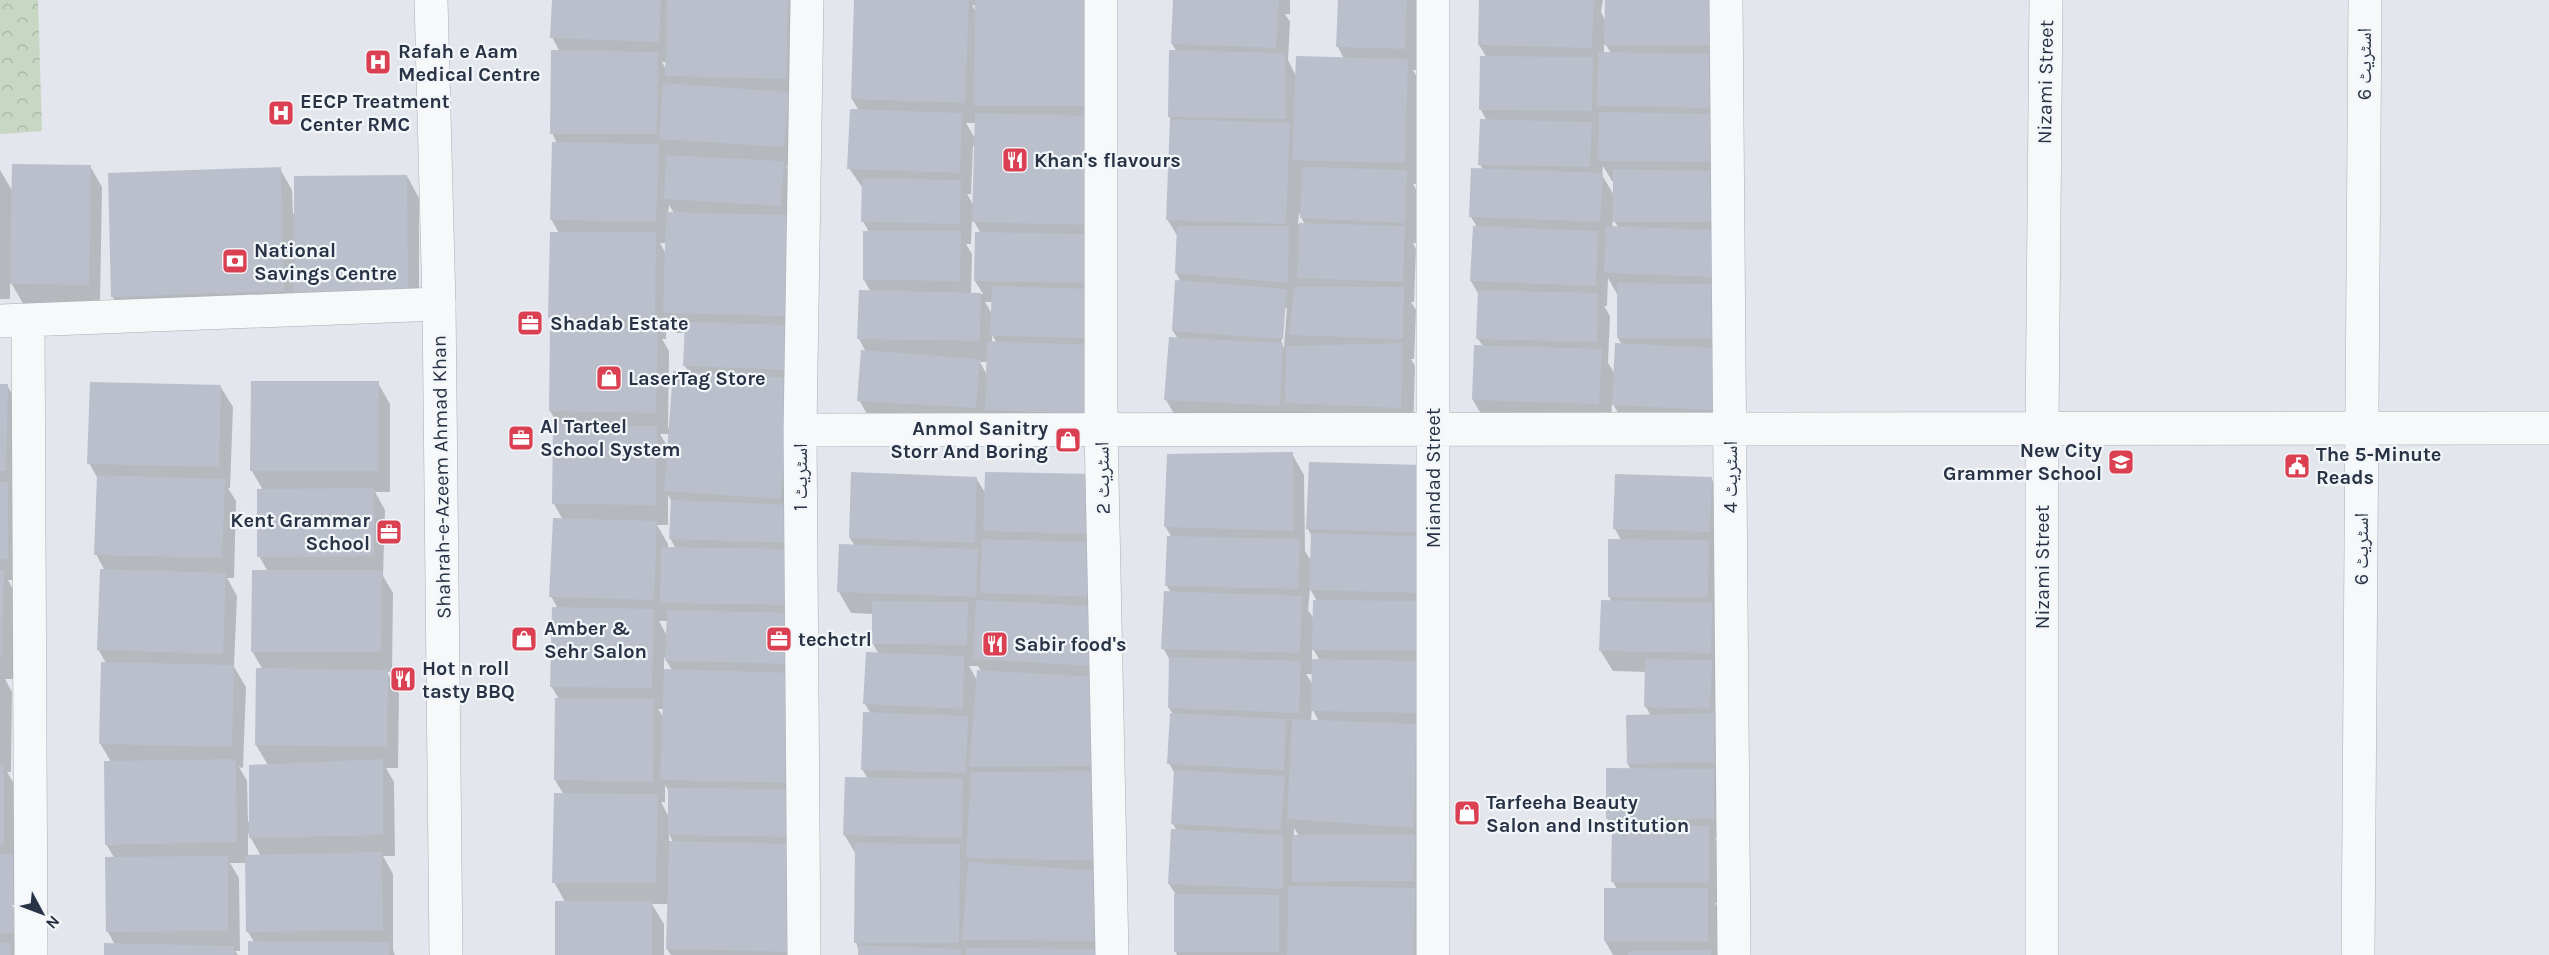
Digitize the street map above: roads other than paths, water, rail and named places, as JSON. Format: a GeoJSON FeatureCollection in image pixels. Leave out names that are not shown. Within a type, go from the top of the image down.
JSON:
{"type":"FeatureCollection","features":[{"type":"Feature","properties":{"kind":"street","name":"Shahrah-e-Azeem Ahmad Khan"},"geometry":{"type":"LineString","coordinates":[[431,0],[439,304],[446,955]]}},
{"type":"Feature","properties":{"kind":"street","name":"اسٹریٹ 1"},"geometry":{"type":"LineString","coordinates":[[804,955],[800,430],[807,0]]}},
{"type":"Feature","properties":{"kind":"street","name":"اسٹریٹ 2"},"geometry":{"type":"LineString","coordinates":[[1101,0],[1101,430],[1112,955]]}},
{"type":"Feature","properties":{"kind":"street","name":"Miandad Street"},"geometry":{"type":"LineString","coordinates":[[1432,0],[1433,955]]}},
{"type":"Feature","properties":{"kind":"street","name":"اسٹریٹ 4"},"geometry":{"type":"LineString","coordinates":[[1726,0],[1734,955]]}},
{"type":"Feature","properties":{"kind":"street","name":"Nizami Street"},"geometry":{"type":"LineString","coordinates":[[2042,955],[2042,428],[2046,0]]}},
{"type":"Feature","properties":{"kind":"street","name":"اسٹریٹ 6"},"geometry":{"type":"LineString","coordinates":[[2358,955],[2365,0]]}},
{"type":"Feature","properties":{"kind":"street"},"geometry":{"type":"LineString","coordinates":[[31,955],[14,320],[439,304]]}},
{"type":"Feature","properties":{"kind":"street"},"geometry":{"type":"LineString","coordinates":[[800,430],[2549,428]]}},
{"type":"Feature","properties":{"kind":"place","name":"Rafah e Aam Medical Centre"},"geometry":{"type":"Point","coordinates":[378,62]}},
{"type":"Feature","properties":{"kind":"place","name":"EECP Treatment Center RMC"},"geometry":{"type":"Point","coordinates":[281,113]}},
{"type":"Feature","properties":{"kind":"place","name":"Khan's flavours"},"geometry":{"type":"Point","coordinates":[1015,160]}},
{"type":"Feature","properties":{"kind":"place","name":"National Savings Centre"},"geometry":{"type":"Point","coordinates":[235,261]}},
{"type":"Feature","properties":{"kind":"place","name":"Shadab Estate"},"geometry":{"type":"Point","coordinates":[530,323]}},
{"type":"Feature","properties":{"kind":"place","name":"LaserTag Store"},"geometry":{"type":"Point","coordinates":[609,378]}},
{"type":"Feature","properties":{"kind":"place","name":"Al Tarteel School System"},"geometry":{"type":"Point","coordinates":[521,438]}},
{"type":"Feature","properties":{"kind":"place","name":"Anmol Sanitry Storr And Boring"},"geometry":{"type":"Point","coordinates":[1068,440]}},
{"type":"Feature","properties":{"kind":"place","name":"New City Grammer School"},"geometry":{"type":"Point","coordinates":[2121,462]}},
{"type":"Feature","properties":{"kind":"place","name":"The 5-Minute Reads"},"geometry":{"type":"Point","coordinates":[2297,466]}},
{"type":"Feature","properties":{"kind":"place","name":"Kent Grammar School"},"geometry":{"type":"Point","coordinates":[389,532]}},
{"type":"Feature","properties":{"kind":"place","name":"Amber & Sehr Salon"},"geometry":{"type":"Point","coordinates":[524,639]}},
{"type":"Feature","properties":{"kind":"place","name":"techctrl"},"geometry":{"type":"Point","coordinates":[779,639]}},
{"type":"Feature","properties":{"kind":"place","name":"Sabir food's"},"geometry":{"type":"Point","coordinates":[995,644]}},
{"type":"Feature","properties":{"kind":"place","name":"Hot n roll tasty BBQ"},"geometry":{"type":"Point","coordinates":[403,679]}},
{"type":"Feature","properties":{"kind":"place","name":"Tarfeeha Beauty Salon and Institution"},"geometry":{"type":"Point","coordinates":[1467,813]}}]}
